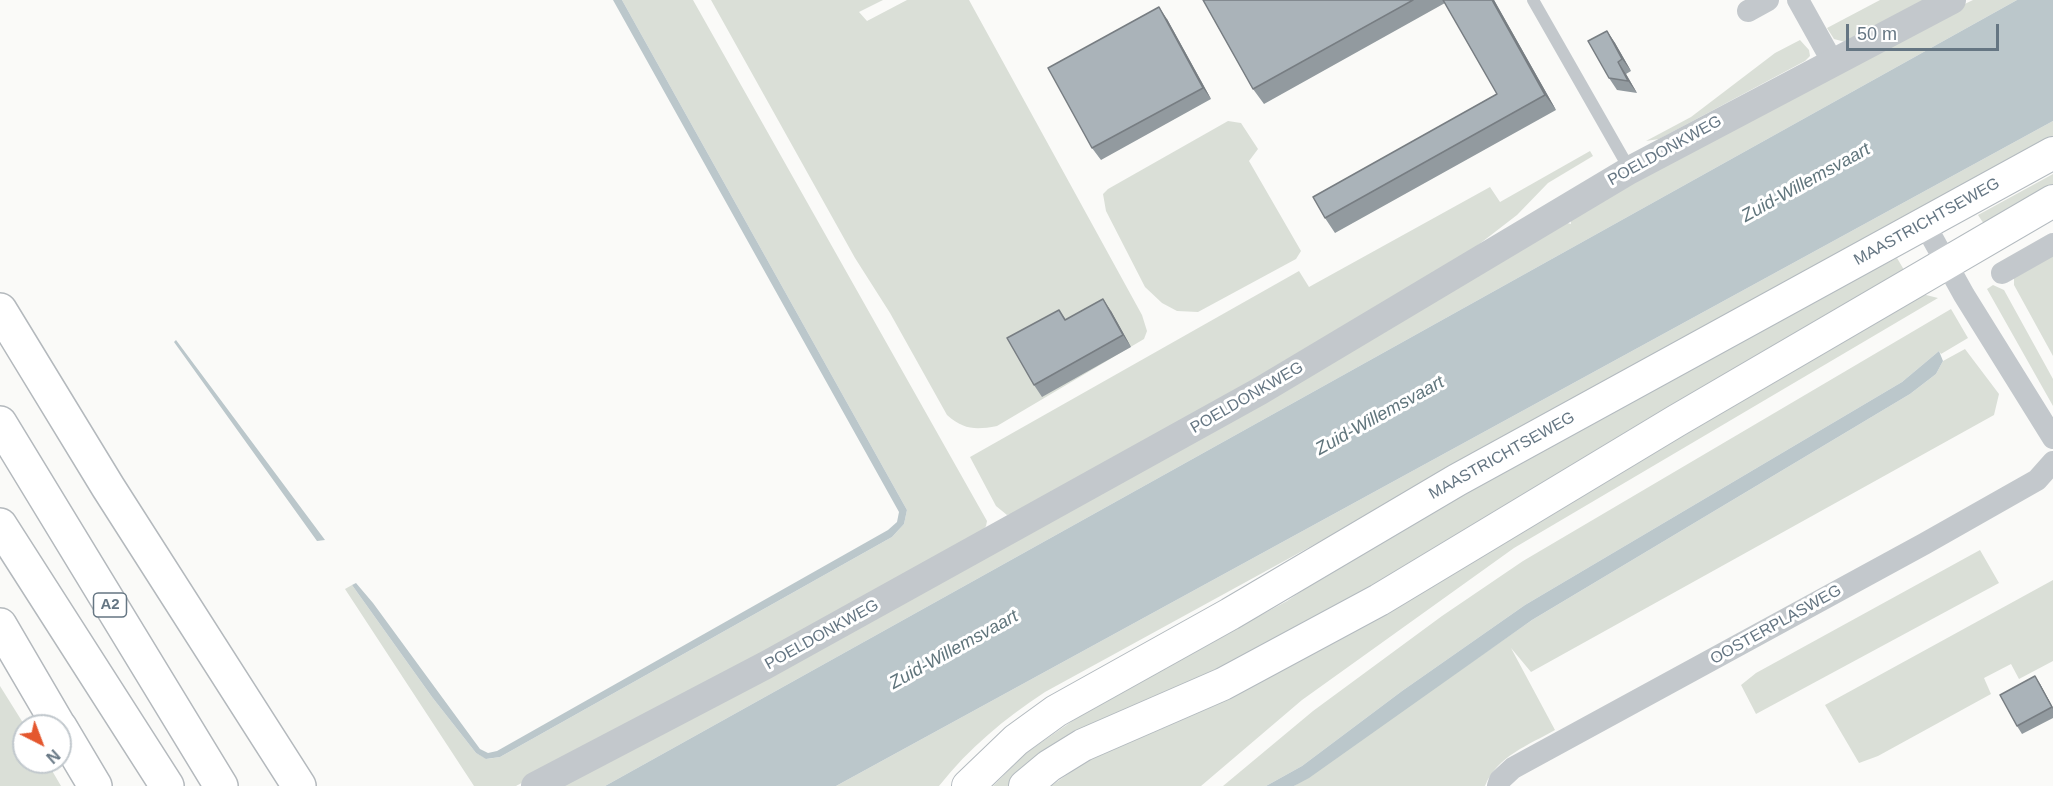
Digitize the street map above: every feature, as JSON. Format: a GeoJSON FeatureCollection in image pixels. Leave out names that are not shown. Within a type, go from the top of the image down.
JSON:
{"type":"FeatureCollection","features":[{"type":"Feature","properties":{"kind":"highway"},"geometry":{"type":"LineString","coordinates":[[0,310],[108,487],[299,786]]}},
{"type":"Feature","properties":{"kind":"highway","name":"A2"},"geometry":{"type":"LineString","coordinates":[[0,423],[221,786]]}},
{"type":"Feature","properties":{"kind":"highway"},"geometry":{"type":"LineString","coordinates":[[0,525],[167,786]]}},
{"type":"Feature","properties":{"kind":"highway"},"geometry":{"type":"LineString","coordinates":[[0,626],[52,714]]}},
{"type":"Feature","properties":{"kind":"highway"},"geometry":{"type":"LineString","coordinates":[[72,747],[95,786]]}},
{"type":"Feature","properties":{"kind":"main road","name":"MAASTRICHTSEWEG"},"geometry":{"type":"LineString","coordinates":[[968,786],[1016,740],[1056,711],[1230,614],[1457,480],[2053,153]]}},
{"type":"Feature","properties":{"kind":"main road"},"geometry":{"type":"LineString","coordinates":[[1025,786],[1049,766],[1083,745],[1223,684],[1370,606],[1946,262],[2053,201]]}},
{"type":"Feature","properties":{"kind":"street"},"geometry":{"type":"LineString","coordinates":[[1798,0],[1832,61]]}},
{"type":"Feature","properties":{"kind":"street","name":"POELDONKWEG"},"geometry":{"type":"LineString","coordinates":[[535,786],[766,665],[1260,391],[1630,170],[1832,61],[1952,0]]}},
{"type":"Feature","properties":{"kind":"street"},"geometry":{"type":"LineString","coordinates":[[1924,223],[2053,438]]}},
{"type":"Feature","properties":{"kind":"street"},"geometry":{"type":"LineString","coordinates":[[2002,273],[2053,244]]}},
{"type":"Feature","properties":{"kind":"street","name":"OOSTERPLASWEG"},"geometry":{"type":"LineString","coordinates":[[1498,786],[1500,780],[1513,768],[1924,544],[2037,480],[2053,465]]}},
{"type":"Feature","properties":{"kind":"lane"},"geometry":{"type":"LineString","coordinates":[[1533,0],[1630,170]]}},
{"type":"Feature","properties":{"kind":"shaded area"},"geometry":{"type":"Polygon","coordinates":[[[622,0],[693,0],[987,521],[981,533],[516,786],[474,786],[345,589],[352,585],[432,697],[476,753],[487,759],[500,757],[892,537],[904,524],[907,510],[622,0]]]}},
{"type":"Feature","properties":{"kind":"shaded area"},"geometry":{"type":"Polygon","coordinates":[[[711,0],[883,0],[859,12],[867,21],[907,0],[969,0],[1142,315],[1147,331],[1144,339],[997,426],[970,428],[953,420],[947,415],[890,313],[855,258],[711,0]]]}},
{"type":"Feature","properties":{"kind":"shaded area"},"geometry":{"type":"Polygon","coordinates":[[[1880,0],[1933,0],[1845,42],[1834,39],[1827,28],[1880,0]]]}},
{"type":"Feature","properties":{"kind":"shaded area"},"geometry":{"type":"Polygon","coordinates":[[[1973,0],[2017,0],[605,786],[551,786],[1557,220],[1571,224],[1570,213],[1842,63],[1973,0]]]}},
{"type":"Feature","properties":{"kind":"shaded area"},"geometry":{"type":"Polygon","coordinates":[[[1800,40],[1809,50],[1810,56],[1805,61],[1659,139],[1646,141],[1691,117],[1775,53],[1800,40]]]}},
{"type":"Feature","properties":{"kind":"shaded area"},"geometry":{"type":"Polygon","coordinates":[[[1228,121],[1241,123],[1258,149],[1249,161],[1301,251],[1296,259],[1198,312],[1177,311],[1162,303],[1145,287],[1106,211],[1103,194],[1228,121]]]}},
{"type":"Feature","properties":{"kind":"shaded area"},"geometry":{"type":"Polygon","coordinates":[[[2053,121],[2053,140],[1045,692],[988,735],[962,759],[939,786],[836,786],[2053,121]]]}},
{"type":"Feature","properties":{"kind":"shaded area"},"geometry":{"type":"Polygon","coordinates":[[[1590,151],[1593,156],[1548,183],[1517,215],[1469,252],[1288,362],[1015,513],[1007,515],[996,506],[970,457],[1299,271],[1309,287],[1490,187],[1500,202],[1590,151]]]}},
{"type":"Feature","properties":{"kind":"shaded area"},"geometry":{"type":"Polygon","coordinates":[[[2053,174],[2053,193],[1988,230],[1978,215],[2053,174]]]}},
{"type":"Feature","properties":{"kind":"shaded area"},"geometry":{"type":"Polygon","coordinates":[[[2053,251],[2053,356],[2014,285],[2014,277],[2053,251]]]}},
{"type":"Feature","properties":{"kind":"shaded area"},"geometry":{"type":"Polygon","coordinates":[[[1897,258],[1907,275],[1396,577],[1010,786],[993,786],[1026,753],[1097,704],[1287,601],[1356,554],[1749,333],[1897,258]]]}},
{"type":"Feature","properties":{"kind":"shaded area"},"geometry":{"type":"Polygon","coordinates":[[[1993,285],[2004,290],[2053,379],[2053,406],[1987,289],[1993,285]]]}},
{"type":"Feature","properties":{"kind":"shaded area"},"geometry":{"type":"Polygon","coordinates":[[[1918,296],[1938,298],[1514,548],[1302,700],[1201,786],[1051,786],[1099,752],[1509,536],[1918,296]]]}},
{"type":"Feature","properties":{"kind":"shaded area"},"geometry":{"type":"Polygon","coordinates":[[[1951,309],[1968,338],[1941,354],[1939,351],[1902,382],[1525,605],[1402,691],[1302,766],[1266,786],[1223,786],[1313,711],[1442,616],[1523,561],[1951,309]]]}},
{"type":"Feature","properties":{"kind":"shaded area"},"geometry":{"type":"Polygon","coordinates":[[[1965,349],[1999,394],[1994,415],[1531,672],[1511,648],[1555,730],[1506,759],[1490,776],[1485,786],[1294,786],[1532,620],[1910,394],[1936,374],[1943,361],[1965,349]]]}},
{"type":"Feature","properties":{"kind":"shaded area"},"geometry":{"type":"Polygon","coordinates":[[[1980,550],[1999,583],[1756,714],[1741,685],[1756,673],[1980,550]]]}},
{"type":"Feature","properties":{"kind":"shaded area"},"geometry":{"type":"Polygon","coordinates":[[[2053,580],[2053,661],[2019,679],[2011,664],[1984,678],[1991,694],[1878,756],[1859,763],[1825,705],[2053,580]]]}},
{"type":"Feature","properties":{"kind":"shaded area"},"geometry":{"type":"Polygon","coordinates":[[[0,686],[18,714],[12,714],[12,774],[54,774],[61,786],[0,786],[0,686]]]}},
{"type":"Feature","properties":{"kind":"water"},"geometry":{"type":"Polygon","coordinates":[[[613,0],[622,0],[907,510],[904,524],[892,537],[500,757],[486,759],[476,753],[432,697],[352,585],[356,583],[373,603],[480,749],[488,753],[497,751],[888,530],[897,522],[899,512],[613,0]]]}},
{"type":"Feature","properties":{"kind":"water","name":"Zuid-Willemsvaart"},"geometry":{"type":"Polygon","coordinates":[[[2017,0],[2053,0],[2053,121],[836,786],[605,786],[2017,0]]]}},
{"type":"Feature","properties":{"kind":"water"},"geometry":{"type":"Polygon","coordinates":[[[176,340],[325,540],[317,541],[174,342],[176,340]]]}},
{"type":"Feature","properties":{"kind":"water"},"geometry":{"type":"Polygon","coordinates":[[[1939,351],[1943,361],[1936,374],[1910,394],[1532,620],[1309,778],[1294,786],[1266,786],[1302,766],[1402,691],[1525,605],[1902,382],[1939,351]]]}},
{"type":"Feature","properties":{"kind":"building"},"geometry":{"type":"Polygon","coordinates":[[[1203,0],[1413,0],[1253,89],[1203,0]]]}},
{"type":"Feature","properties":{"kind":"building"},"geometry":{"type":"Polygon","coordinates":[[[1443,0],[1492,0],[1545,95],[1325,218],[1313,197],[1497,94],[1443,0]]]}},
{"type":"Feature","properties":{"kind":"building"},"geometry":{"type":"Polygon","coordinates":[[[1159,7],[1203,88],[1092,148],[1048,68],[1159,7]]]}},
{"type":"Feature","properties":{"kind":"building"},"geometry":{"type":"Polygon","coordinates":[[[1607,31],[1622,59],[1618,62],[1628,81],[1609,78],[1588,41],[1607,31]]]}},
{"type":"Feature","properties":{"kind":"building"},"geometry":{"type":"Polygon","coordinates":[[[1103,299],[1123,335],[1034,385],[1007,338],[1059,310],[1065,320],[1103,299]]]}},
{"type":"Feature","properties":{"kind":"building"},"geometry":{"type":"Polygon","coordinates":[[[2035,676],[2052,707],[2017,726],[2000,695],[2035,676]]]}}]}
